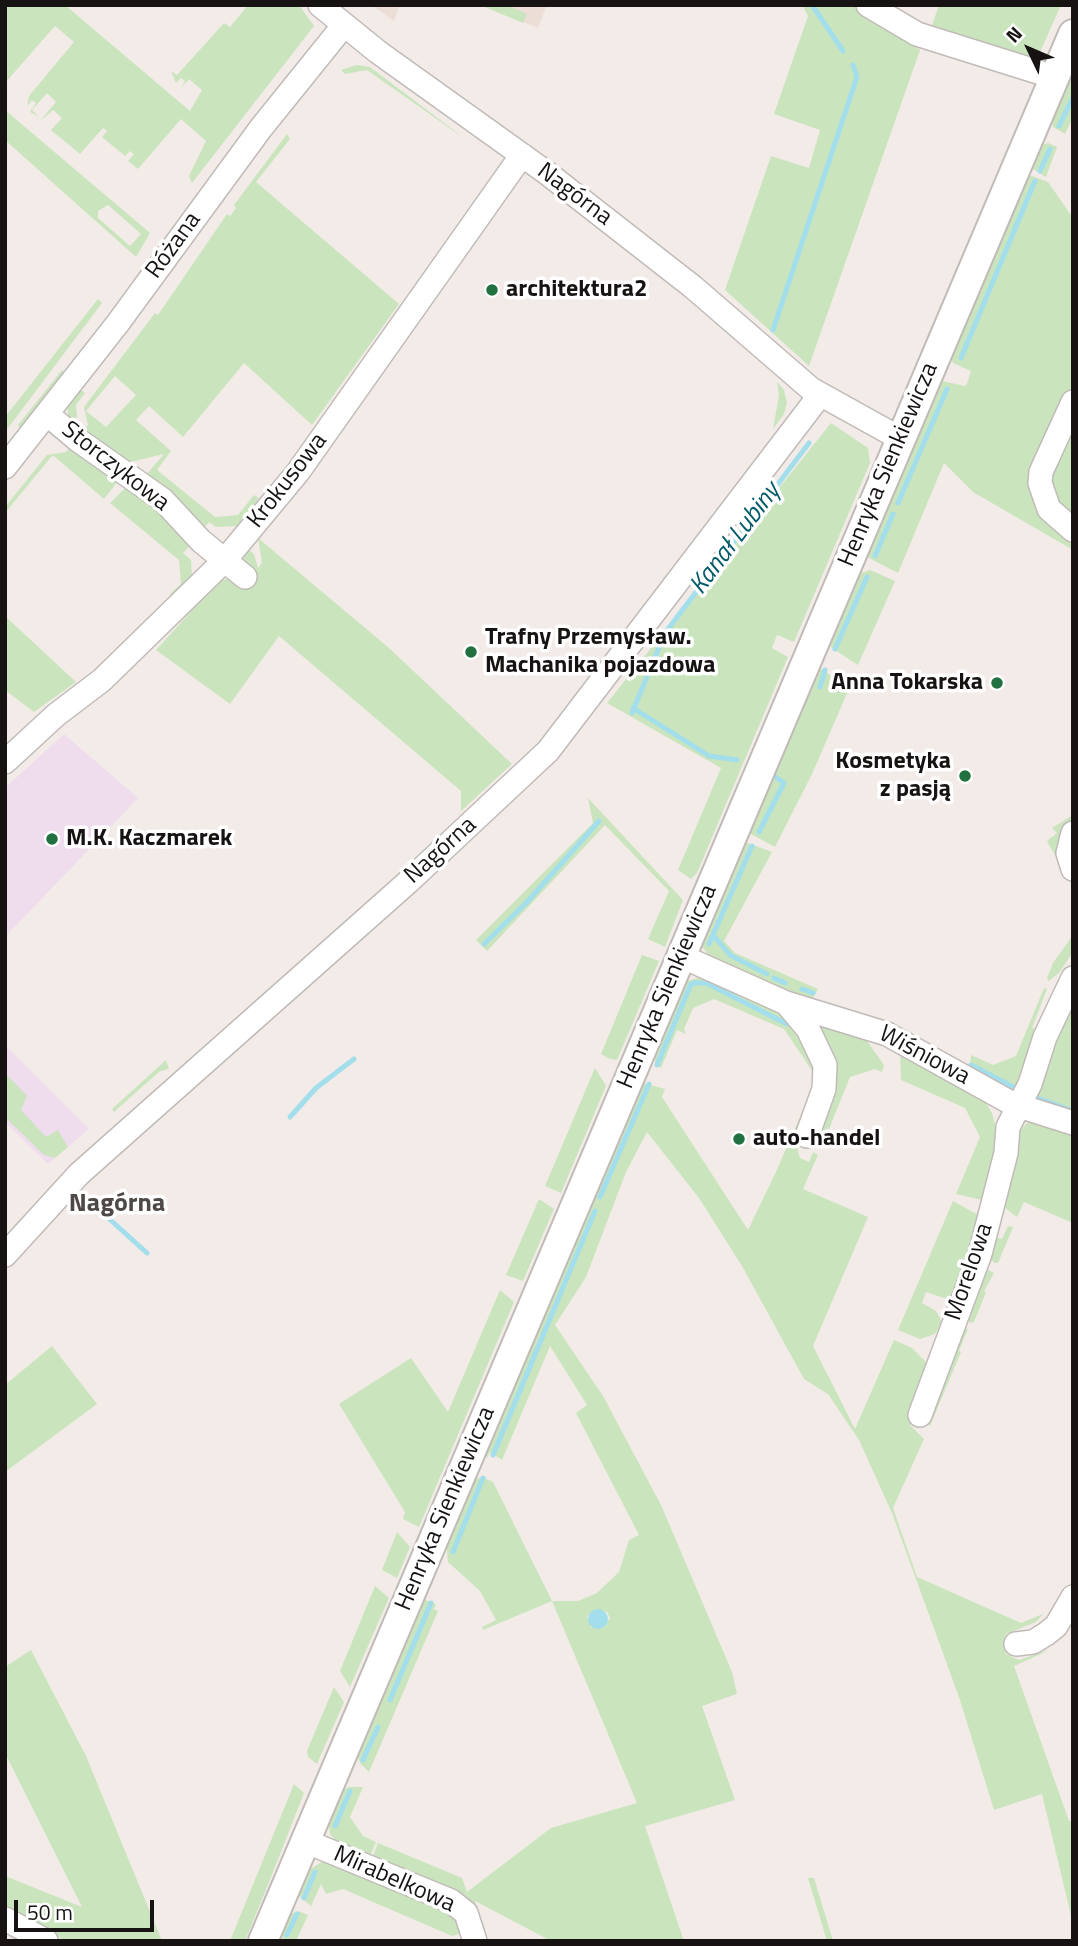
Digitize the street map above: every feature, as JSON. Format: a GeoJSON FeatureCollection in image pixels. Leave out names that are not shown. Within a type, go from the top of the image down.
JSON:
{"type":"FeatureCollection","features":[{"type":"Feature","properties":{"kind":"street","name":"Nagórna"},"geometry":{"type":"LineString","coordinates":[[320,5],[522,155],[693,287],[820,395],[901,439]]}},
{"type":"Feature","properties":{"kind":"street"},"geometry":{"type":"LineString","coordinates":[[868,5],[917,34],[1054,77]]}},
{"type":"Feature","properties":{"kind":"street","name":"Różana"},"geometry":{"type":"LineString","coordinates":[[5,467],[261,128],[344,25]]}},
{"type":"Feature","properties":{"kind":"street","name":"Henryka Sienkiewicza"},"geometry":{"type":"LineString","coordinates":[[263,1941],[1073,34]]}},
{"type":"Feature","properties":{"kind":"street","name":"Krokusowa"},"geometry":{"type":"LineString","coordinates":[[5,762],[56,715],[103,680],[225,561],[298,472],[522,155]]}},
{"type":"Feature","properties":{"kind":"street","name":"Nagórna"},"geometry":{"type":"LineString","coordinates":[[5,1255],[72,1181],[399,890],[548,751],[820,395]]}},
{"type":"Feature","properties":{"kind":"street"},"geometry":{"type":"LineString","coordinates":[[1073,402],[1041,472],[1042,492],[1049,509],[1073,530]]}},
{"type":"Feature","properties":{"kind":"street","name":"Storczykowa"},"geometry":{"type":"LineString","coordinates":[[47,414],[78,440],[163,500],[201,541],[245,577]]}},
{"type":"Feature","properties":{"kind":"street"},"geometry":{"type":"LineString","coordinates":[[1073,833],[1068,853],[1073,869]]}},
{"type":"Feature","properties":{"kind":"street","name":"Wiśniowa"},"geometry":{"type":"LineString","coordinates":[[681,956],[786,1003],[887,1034],[990,1092],[1004,1110],[1013,1116]]}},
{"type":"Feature","properties":{"kind":"street","name":"Morelowa"},"geometry":{"type":"LineString","coordinates":[[920,1415],[980,1254],[1013,1116],[1073,978]]}},
{"type":"Feature","properties":{"kind":"street","name":"Wiśniowa"},"geometry":{"type":"LineString","coordinates":[[786,1003],[808,1029],[825,1065],[824,1089],[807,1136]]}},
{"type":"Feature","properties":{"kind":"street"},"geometry":{"type":"LineString","coordinates":[[1013,1116],[1073,1123]]}},
{"type":"Feature","properties":{"kind":"street"},"geometry":{"type":"LineString","coordinates":[[1016,1644],[1033,1642],[1056,1626],[1073,1597]]}},
{"type":"Feature","properties":{"kind":"street","name":"Mirabelkowa"},"geometry":{"type":"LineString","coordinates":[[306,1841],[451,1901],[466,1913],[474,1936]]}},
{"type":"Feature","properties":{"kind":"street"},"geometry":{"type":"LineString","coordinates":[[5,1919],[46,1941]]}},
{"type":"Feature","properties":{"kind":"shaded area"},"geometry":{"type":"Polygon","coordinates":[[[371,5],[400,5],[394,21],[371,5]]]}},
{"type":"Feature","properties":{"kind":"shaded area"},"geometry":{"type":"Polygon","coordinates":[[[480,5],[547,5],[538,28],[480,5]]]}},
{"type":"Feature","properties":{"kind":"shaded area","name":"M.K. Kaczmarek"},"geometry":{"type":"Polygon","coordinates":[[[64,734],[138,798],[5,937],[5,788],[64,734]]]}},
{"type":"Feature","properties":{"kind":"shaded area"},"geometry":{"type":"Polygon","coordinates":[[[5,1045],[89,1129],[48,1164],[5,1122],[5,1045]]]}},
{"type":"Feature","properties":{"kind":"green space"},"geometry":{"type":"Polygon","coordinates":[[[5,5],[65,5],[190,111],[202,90],[189,79],[181,88],[185,81],[181,78],[176,83],[171,71],[177,75],[224,23],[230,27],[248,5],[299,5],[314,26],[192,183],[189,176],[206,141],[181,119],[138,169],[128,161],[134,154],[130,151],[125,156],[102,137],[107,131],[103,128],[80,154],[51,130],[62,118],[53,110],[40,121],[56,102],[47,93],[32,110],[39,117],[30,112],[36,103],[32,100],[27,106],[29,96],[74,42],[55,26],[5,83],[5,5]]]}},
{"type":"Feature","properties":{"kind":"green space"},"geometry":{"type":"Polygon","coordinates":[[[480,5],[506,5],[527,14],[523,23],[480,5]]]}},
{"type":"Feature","properties":{"kind":"green space"},"geometry":{"type":"Polygon","coordinates":[[[802,5],[852,5],[920,50],[809,366],[725,290],[771,156],[809,168],[820,130],[774,114],[808,16],[802,5]]]}},
{"type":"Feature","properties":{"kind":"green space"},"geometry":{"type":"Polygon","coordinates":[[[939,5],[1061,5],[1036,61],[931,28],[939,5]]]}},
{"type":"Feature","properties":{"kind":"green space"},"geometry":{"type":"Polygon","coordinates":[[[1073,59],[1073,117],[1065,134],[1053,127],[1050,113],[1073,59]]]}},
{"type":"Feature","properties":{"kind":"green space"},"geometry":{"type":"Polygon","coordinates":[[[356,65],[370,67],[468,141],[367,70],[345,74],[341,70],[356,65]]]}},
{"type":"Feature","properties":{"kind":"green space"},"geometry":{"type":"Polygon","coordinates":[[[5,110],[150,233],[136,257],[5,140],[5,110]],[[108,205],[98,211],[98,218],[130,246],[141,234],[108,205]]]}},
{"type":"Feature","properties":{"kind":"green space"},"geometry":{"type":"Polygon","coordinates":[[[287,134],[290,139],[256,182],[399,304],[312,425],[244,363],[183,437],[149,406],[136,420],[171,451],[157,470],[215,517],[238,515],[254,495],[259,498],[237,526],[216,527],[209,522],[200,532],[146,475],[164,454],[126,463],[80,434],[88,425],[84,407],[155,313],[158,315],[227,214],[230,216],[236,208],[234,205],[287,134]],[[115,376],[86,411],[106,427],[136,395],[115,376]]]}},
{"type":"Feature","properties":{"kind":"green space"},"geometry":{"type":"Polygon","coordinates":[[[1048,143],[1057,147],[1046,177],[1028,166],[1041,145],[1048,143]]]}},
{"type":"Feature","properties":{"kind":"green space"},"geometry":{"type":"Polygon","coordinates":[[[1029,175],[1048,182],[1073,218],[1073,389],[1040,462],[1073,550],[973,492],[944,463],[898,573],[869,558],[865,552],[936,385],[942,381],[965,386],[967,384],[971,371],[953,363],[950,354],[1023,176],[1029,175]]]}},
{"type":"Feature","properties":{"kind":"green space"},"geometry":{"type":"Polygon","coordinates":[[[98,299],[102,303],[5,432],[5,417],[98,299]]]}},
{"type":"Feature","properties":{"kind":"green space"},"geometry":{"type":"Polygon","coordinates":[[[62,370],[68,375],[22,433],[18,425],[62,370]]]}},
{"type":"Feature","properties":{"kind":"green space"},"geometry":{"type":"Polygon","coordinates":[[[777,382],[784,390],[787,403],[784,414],[773,429],[779,395],[777,382]]]}},
{"type":"Feature","properties":{"kind":"green space"},"geometry":{"type":"Polygon","coordinates":[[[79,388],[85,393],[76,405],[77,417],[71,425],[67,408],[79,388]]]}},
{"type":"Feature","properties":{"kind":"green space"},"geometry":{"type":"Polygon","coordinates":[[[1073,415],[1073,524],[1050,502],[1049,468],[1073,415]]]}},
{"type":"Feature","properties":{"kind":"green space"},"geometry":{"type":"Polygon","coordinates":[[[831,423],[868,448],[870,463],[794,642],[777,635],[772,648],[788,657],[697,873],[691,879],[678,870],[721,768],[607,703],[831,423]]]}},
{"type":"Feature","properties":{"kind":"green space"},"geometry":{"type":"Polygon","coordinates":[[[72,445],[122,476],[104,499],[54,456],[5,513],[5,507],[47,455],[66,452],[72,445]]]}},
{"type":"Feature","properties":{"kind":"green space"},"geometry":{"type":"Polygon","coordinates":[[[135,485],[194,541],[183,553],[191,560],[192,577],[172,596],[170,594],[181,584],[179,560],[110,503],[126,487],[135,485]]]}},
{"type":"Feature","properties":{"kind":"green space"},"geometry":{"type":"Polygon","coordinates":[[[258,538],[389,648],[512,764],[461,811],[461,791],[279,636],[230,704],[156,650],[219,581],[233,577],[244,566],[244,546],[254,554],[258,568],[262,563],[258,538]]]}},
{"type":"Feature","properties":{"kind":"green space"},"geometry":{"type":"Polygon","coordinates":[[[870,570],[895,581],[858,665],[832,648],[826,640],[854,576],[870,570]]]}},
{"type":"Feature","properties":{"kind":"green space"},"geometry":{"type":"Polygon","coordinates":[[[5,616],[76,682],[34,712],[5,690],[5,616]]]}},
{"type":"Feature","properties":{"kind":"green space"},"geometry":{"type":"Polygon","coordinates":[[[823,669],[848,691],[812,774],[775,847],[749,833],[812,671],[823,669]]]}},
{"type":"Feature","properties":{"kind":"green space"},"geometry":{"type":"Polygon","coordinates":[[[588,798],[683,900],[665,947],[648,939],[669,891],[605,825],[487,951],[476,940],[593,823],[588,798]]]}},
{"type":"Feature","properties":{"kind":"green space"},"geometry":{"type":"Polygon","coordinates":[[[1073,815],[1073,887],[1047,841],[1057,833],[1052,828],[1073,815]]]}},
{"type":"Feature","properties":{"kind":"green space"},"geometry":{"type":"Polygon","coordinates":[[[745,842],[772,852],[724,941],[735,953],[818,989],[813,998],[801,997],[709,956],[701,945],[745,842]]]}},
{"type":"Feature","properties":{"kind":"green space"},"geometry":{"type":"Polygon","coordinates":[[[1073,935],[1073,952],[1059,973],[1049,981],[1047,978],[1053,963],[1073,935]]]}},
{"type":"Feature","properties":{"kind":"green space"},"geometry":{"type":"Polygon","coordinates":[[[642,955],[659,961],[617,1060],[610,1059],[601,1054],[642,955]]]}},
{"type":"Feature","properties":{"kind":"green space"},"geometry":{"type":"Polygon","coordinates":[[[703,976],[749,996],[793,1021],[808,1037],[820,1066],[818,1097],[795,1139],[800,1158],[809,1162],[813,1152],[818,1155],[803,1189],[868,1217],[813,1346],[855,1429],[894,1340],[912,1348],[927,1363],[924,1386],[910,1425],[924,1439],[893,1508],[917,1577],[1021,1623],[1043,1614],[1036,1622],[1006,1634],[1003,1644],[1006,1654],[1019,1660],[1052,1649],[1014,1666],[1069,1821],[1073,1821],[1073,1924],[1042,1794],[994,1810],[960,1700],[892,1513],[859,1440],[828,1394],[804,1379],[742,1266],[699,1198],[647,1132],[626,1172],[586,1277],[555,1325],[603,1396],[661,1505],[732,1672],[737,1694],[702,1706],[735,1800],[645,1826],[684,1941],[551,1941],[475,1901],[488,1941],[482,1941],[471,1909],[455,1896],[345,1852],[330,1834],[328,1818],[338,1792],[349,1787],[363,1787],[350,1817],[363,1836],[376,1842],[369,1858],[372,1859],[378,1843],[462,1878],[467,1892],[551,1828],[637,1803],[552,1601],[578,1601],[597,1593],[619,1572],[629,1540],[639,1535],[576,1413],[587,1405],[550,1346],[502,1460],[490,1452],[487,1458],[485,1452],[490,1430],[618,1129],[636,1103],[643,1083],[665,1089],[662,1097],[748,1230],[775,1174],[817,1078],[784,1029],[714,999],[693,1008],[684,1029],[686,1034],[677,1030],[661,1068],[655,1065],[655,1041],[675,997],[688,981],[703,976]],[[601,1610],[587,1616],[591,1627],[603,1627],[610,1618],[607,1612],[601,1610]]]}},
{"type":"Feature","properties":{"kind":"green space"},"geometry":{"type":"Polygon","coordinates":[[[1073,987],[1073,1117],[1029,1101],[1073,987]]]}},
{"type":"Feature","properties":{"kind":"green space"},"geometry":{"type":"Polygon","coordinates":[[[1044,988],[1047,989],[1032,1028],[1037,1030],[1016,1093],[970,1068],[971,1055],[993,1065],[1016,1056],[1044,988]]]}},
{"type":"Feature","properties":{"kind":"green space"},"geometry":{"type":"Polygon","coordinates":[[[818,1026],[865,1038],[884,1065],[882,1072],[875,1069],[850,1077],[827,1134],[819,1126],[818,1026]]]}},
{"type":"Feature","properties":{"kind":"green space"},"geometry":{"type":"Polygon","coordinates":[[[900,1051],[984,1100],[992,1113],[999,1140],[982,1200],[956,1194],[980,1137],[965,1108],[901,1080],[900,1051]]]}},
{"type":"Feature","properties":{"kind":"green space"},"geometry":{"type":"Polygon","coordinates":[[[166,1060],[169,1069],[160,1071],[114,1112],[112,1109],[166,1060]]]}},
{"type":"Feature","properties":{"kind":"green space"},"geometry":{"type":"Polygon","coordinates":[[[595,1068],[606,1086],[561,1193],[545,1186],[595,1068]]]}},
{"type":"Feature","properties":{"kind":"green space"},"geometry":{"type":"Polygon","coordinates":[[[5,1073],[27,1096],[21,1110],[46,1137],[58,1130],[68,1147],[55,1158],[44,1155],[5,1117],[5,1073]]]}},
{"type":"Feature","properties":{"kind":"green space"},"geometry":{"type":"Polygon","coordinates":[[[1030,1120],[1073,1129],[1073,1223],[1024,1202],[1017,1217],[1005,1208],[1012,1178],[1017,1134],[1030,1120]]]}},
{"type":"Feature","properties":{"kind":"green space"},"geometry":{"type":"Polygon","coordinates":[[[539,1199],[554,1209],[523,1281],[506,1275],[539,1199]]]}},
{"type":"Feature","properties":{"kind":"green space"},"geometry":{"type":"Polygon","coordinates":[[[953,1201],[980,1216],[955,1296],[947,1299],[926,1292],[922,1303],[936,1311],[942,1322],[935,1334],[920,1339],[898,1330],[953,1201]]]}},
{"type":"Feature","properties":{"kind":"green space"},"geometry":{"type":"Polygon","coordinates":[[[1008,1226],[1013,1227],[998,1263],[995,1263],[987,1257],[995,1237],[1002,1239],[1008,1226]]]}},
{"type":"Feature","properties":{"kind":"green space"},"geometry":{"type":"Polygon","coordinates":[[[984,1268],[994,1273],[984,1291],[986,1292],[974,1322],[971,1323],[967,1320],[984,1268]]]}},
{"type":"Feature","properties":{"kind":"green space"},"geometry":{"type":"Polygon","coordinates":[[[500,1290],[514,1302],[419,1527],[403,1519],[405,1512],[339,1404],[411,1358],[448,1412],[500,1290]]]}},
{"type":"Feature","properties":{"kind":"green space"},"geometry":{"type":"Polygon","coordinates":[[[961,1328],[968,1329],[959,1351],[961,1352],[930,1426],[927,1423],[961,1328]]]}},
{"type":"Feature","properties":{"kind":"green space"},"geometry":{"type":"Polygon","coordinates":[[[52,1346],[97,1404],[5,1472],[5,1385],[52,1346]]]}},
{"type":"Feature","properties":{"kind":"green space"},"geometry":{"type":"Polygon","coordinates":[[[477,1475],[476,1479],[482,1477],[493,1482],[552,1601],[483,1630],[482,1627],[496,1620],[480,1591],[448,1562],[446,1543],[469,1480],[477,1475]]]}},
{"type":"Feature","properties":{"kind":"green space"},"geometry":{"type":"Polygon","coordinates":[[[397,1532],[410,1547],[397,1578],[382,1570],[397,1532]]]}},
{"type":"Feature","properties":{"kind":"green space"},"geometry":{"type":"Polygon","coordinates":[[[375,1586],[389,1598],[350,1687],[340,1671],[375,1586]]]}},
{"type":"Feature","properties":{"kind":"green space"},"geometry":{"type":"Polygon","coordinates":[[[423,1599],[436,1604],[434,1609],[438,1611],[369,1772],[360,1763],[356,1750],[423,1599]]]}},
{"type":"Feature","properties":{"kind":"green space"},"geometry":{"type":"Polygon","coordinates":[[[31,1650],[86,1756],[162,1941],[66,1941],[5,1912],[5,1876],[82,1907],[5,1753],[5,1667],[31,1650]]]}},
{"type":"Feature","properties":{"kind":"green space"},"geometry":{"type":"Polygon","coordinates":[[[334,1687],[344,1702],[317,1764],[308,1757],[307,1751],[334,1687]]]}},
{"type":"Feature","properties":{"kind":"green space"},"geometry":{"type":"Polygon","coordinates":[[[294,1784],[304,1793],[245,1941],[230,1941],[294,1784]]]}},
{"type":"Feature","properties":{"kind":"green space"},"geometry":{"type":"Polygon","coordinates":[[[324,1861],[341,1861],[447,1906],[466,1932],[452,1936],[343,1889],[326,1894],[321,1884],[311,1906],[297,1894],[305,1872],[324,1861]]]}},
{"type":"Feature","properties":{"kind":"green space"},"geometry":{"type":"Polygon","coordinates":[[[808,1878],[814,1878],[833,1941],[827,1941],[808,1878]]]}},
{"type":"Feature","properties":{"kind":"green space"},"geometry":{"type":"Polygon","coordinates":[[[298,1911],[308,1915],[296,1941],[282,1941],[286,1916],[298,1911]]]}},
{"type":"Feature","properties":{"kind":"water"},"geometry":{"type":"Polygon","coordinates":[[[598,1609],[605,1612],[608,1619],[605,1626],[598,1629],[591,1626],[588,1619],[591,1612],[598,1609]]]}},
{"type":"Feature","properties":{"kind":"waterway","name":"Kanał Lubiny"},"geometry":{"type":"LineString","coordinates":[[812,5],[843,51]]}},
{"type":"Feature","properties":{"kind":"waterway","name":"Kanał Lubiny"},"geometry":{"type":"LineString","coordinates":[[773,330],[857,77],[853,65]]}},
{"type":"Feature","properties":{"kind":"waterway"},"geometry":{"type":"LineString","coordinates":[[1059,126],[1073,97]]}},
{"type":"Feature","properties":{"kind":"waterway"},"geometry":{"type":"LineString","coordinates":[[1040,171],[1050,149]]}},
{"type":"Feature","properties":{"kind":"waterway"},"geometry":{"type":"LineString","coordinates":[[961,358],[1035,181]]}},
{"type":"Feature","properties":{"kind":"waterway"},"geometry":{"type":"LineString","coordinates":[[898,503],[947,389]]}},
{"type":"Feature","properties":{"kind":"waterway","name":"Kanał Lubiny"},"geometry":{"type":"LineString","coordinates":[[632,713],[665,633],[809,443]]}},
{"type":"Feature","properties":{"kind":"waterway"},"geometry":{"type":"LineString","coordinates":[[875,556],[893,514]]}},
{"type":"Feature","properties":{"kind":"waterway"},"geometry":{"type":"LineString","coordinates":[[835,649],[867,577]]}},
{"type":"Feature","properties":{"kind":"waterway"},"geometry":{"type":"LineString","coordinates":[[820,687],[825,670]]}},
{"type":"Feature","properties":{"kind":"waterway"},"geometry":{"type":"LineString","coordinates":[[633,708],[709,756],[737,760]]}},
{"type":"Feature","properties":{"kind":"waterway"},"geometry":{"type":"LineString","coordinates":[[759,832],[784,783],[774,776]]}},
{"type":"Feature","properties":{"kind":"waterway","name":"Kanał Lubiny"},"geometry":{"type":"LineString","coordinates":[[484,944],[528,901],[599,821]]}},
{"type":"Feature","properties":{"kind":"waterway"},"geometry":{"type":"LineString","coordinates":[[709,944],[752,846]]}},
{"type":"Feature","properties":{"kind":"waterway"},"geometry":{"type":"LineString","coordinates":[[713,935],[730,955],[767,974]]}},
{"type":"Feature","properties":{"kind":"waterway"},"geometry":{"type":"LineString","coordinates":[[774,978],[785,983]]}},
{"type":"Feature","properties":{"kind":"waterway"},"geometry":{"type":"LineString","coordinates":[[657,1065],[691,984],[706,983],[787,1024]]}},
{"type":"Feature","properties":{"kind":"waterway"},"geometry":{"type":"LineString","coordinates":[[802,989],[813,993]]}},
{"type":"Feature","properties":{"kind":"waterway","name":"Kanał Lubiny"},"geometry":{"type":"LineString","coordinates":[[290,1117],[316,1088],[354,1059]]}},
{"type":"Feature","properties":{"kind":"waterway"},"geometry":{"type":"LineString","coordinates":[[971,1065],[1019,1090]]}},
{"type":"Feature","properties":{"kind":"waterway"},"geometry":{"type":"LineString","coordinates":[[600,1197],[649,1084]]}},
{"type":"Feature","properties":{"kind":"waterway"},"geometry":{"type":"LineString","coordinates":[[1035,1097],[1073,1111]]}},
{"type":"Feature","properties":{"kind":"waterway","name":"Kanał Lubiny"},"geometry":{"type":"LineString","coordinates":[[85,1197],[147,1253]]}},
{"type":"Feature","properties":{"kind":"waterway"},"geometry":{"type":"LineString","coordinates":[[493,1455],[595,1211]]}},
{"type":"Feature","properties":{"kind":"waterway"},"geometry":{"type":"LineString","coordinates":[[453,1552],[483,1478]]}},
{"type":"Feature","properties":{"kind":"waterway"},"geometry":{"type":"LineString","coordinates":[[390,1700],[431,1603]]}},
{"type":"Feature","properties":{"kind":"waterway"},"geometry":{"type":"LineString","coordinates":[[363,1760],[378,1727]]}},
{"type":"Feature","properties":{"kind":"waterway"},"geometry":{"type":"LineString","coordinates":[[335,1826],[350,1791]]}},
{"type":"Feature","properties":{"kind":"waterway"},"geometry":{"type":"LineString","coordinates":[[304,1898],[315,1872]]}},
{"type":"Feature","properties":{"kind":"waterway"},"geometry":{"type":"LineString","coordinates":[[287,1935],[297,1914]]}},
{"type":"Feature","properties":{"kind":"place","name":"architektura2"},"geometry":{"type":"Point","coordinates":[492,290]}},
{"type":"Feature","properties":{"kind":"place","name":"Trafny Przemysław. Machanika pojazdowa"},"geometry":{"type":"Point","coordinates":[471,652]}},
{"type":"Feature","properties":{"kind":"place","name":"Anna Tokarska"},"geometry":{"type":"Point","coordinates":[997,683]}},
{"type":"Feature","properties":{"kind":"place","name":"Kosmetyka z pasją"},"geometry":{"type":"Point","coordinates":[965,776]}},
{"type":"Feature","properties":{"kind":"place","name":"M.K. Kaczmarek"},"geometry":{"type":"Point","coordinates":[52,839]}},
{"type":"Feature","properties":{"kind":"place","name":"auto-handel"},"geometry":{"type":"Point","coordinates":[739,1139]}},
{"type":"Feature","properties":{"kind":"district","name":"Nagórna"},"geometry":{"type":"Point","coordinates":[117,1205]}}]}
